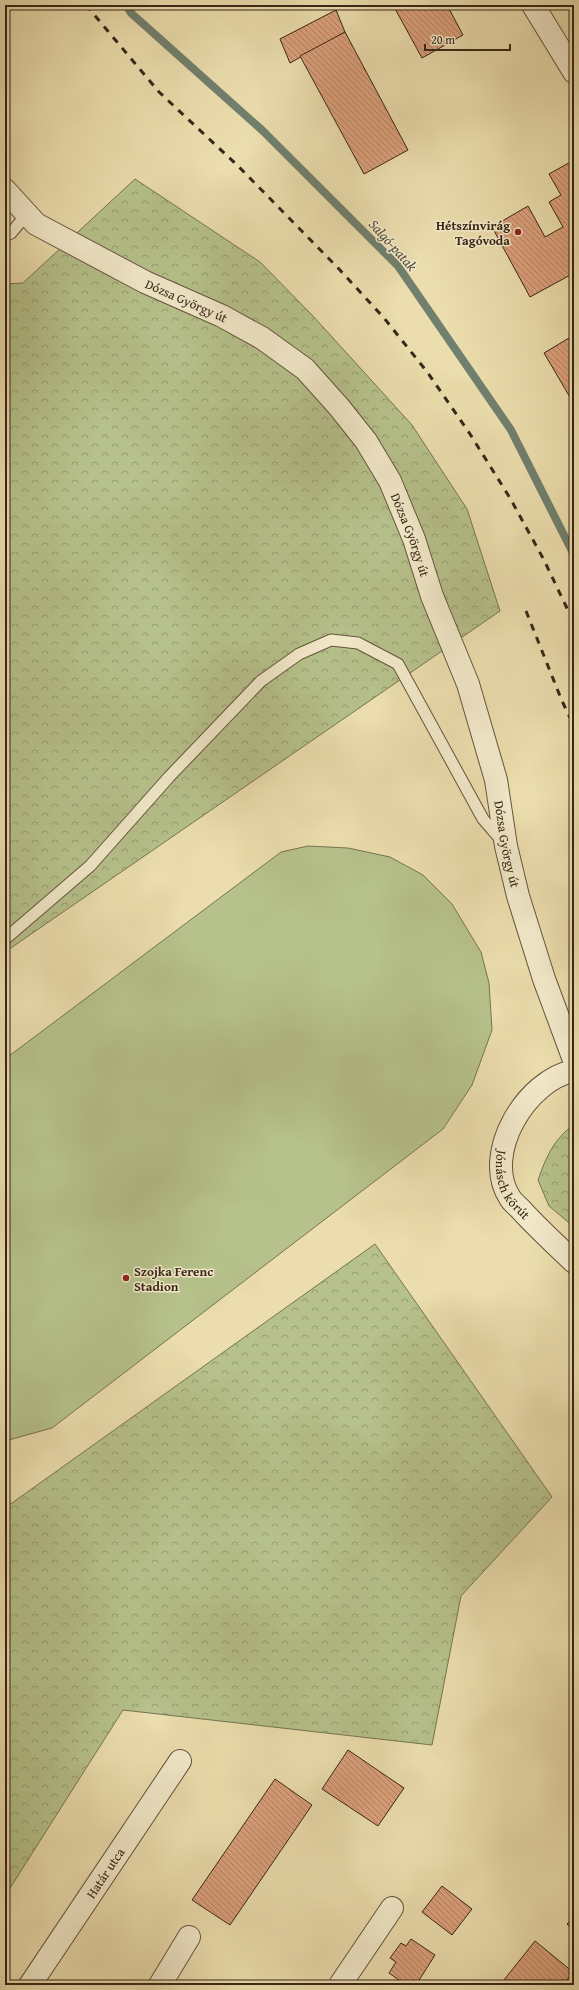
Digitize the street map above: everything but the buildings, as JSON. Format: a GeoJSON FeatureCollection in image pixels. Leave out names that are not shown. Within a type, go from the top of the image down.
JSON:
{"type":"FeatureCollection","features":[{"type":"Feature","properties":{"kind":"street"},"geometry":{"type":"LineString","coordinates":[[533,5],[574,72]]}},
{"type":"Feature","properties":{"kind":"street","name":"Dózsa György út"},"geometry":{"type":"LineString","coordinates":[[5,190],[36,224],[145,282],[222,316],[262,338],[305,369],[339,407],[366,442],[390,481],[411,532],[432,596],[468,684],[496,780],[506,846],[525,920],[544,980],[574,1060]]}},
{"type":"Feature","properties":{"kind":"street","name":"Jónásch körút"},"geometry":{"type":"LineString","coordinates":[[574,1071],[556,1076],[522,1105],[506,1136],[502,1153],[502,1170],[510,1198],[574,1262]]}},
{"type":"Feature","properties":{"kind":"street","name":"Határ utca"},"geometry":{"type":"LineString","coordinates":[[30,1985],[180,1761]]}},
{"type":"Feature","properties":{"kind":"street"},"geometry":{"type":"LineString","coordinates":[[340,1985],[392,1908]]}},
{"type":"Feature","properties":{"kind":"street"},"geometry":{"type":"LineString","coordinates":[[160,1985],[189,1937]]}},
{"type":"Feature","properties":{"kind":"lane"},"geometry":{"type":"LineString","coordinates":[[5,236],[11,233],[27,214]]}},
{"type":"Feature","properties":{"kind":"lane"},"geometry":{"type":"LineString","coordinates":[[5,939],[90,866],[169,777],[261,681],[299,654],[331,640],[358,643],[398,664],[483,819],[506,846]]}},
{"type":"Feature","properties":{"kind":"green space"},"geometry":{"type":"Polygon","coordinates":[[[135,179],[260,262],[313,316],[412,425],[467,509],[500,611],[5,952],[5,284],[23,283],[135,179]]]}},
{"type":"Feature","properties":{"kind":"green space","name":"Szojka Ferenc Stadion"},"geometry":{"type":"Polygon","coordinates":[[[308,846],[348,848],[390,857],[423,875],[452,904],[481,952],[489,983],[492,1030],[472,1085],[443,1129],[52,1428],[5,1441],[5,1059],[281,852],[308,846]]]}},
{"type":"Feature","properties":{"kind":"green space"},"geometry":{"type":"Polygon","coordinates":[[[574,1124],[574,1227],[549,1206],[538,1180],[544,1163],[552,1149],[561,1136],[574,1124]]]}},
{"type":"Feature","properties":{"kind":"green space"},"geometry":{"type":"Polygon","coordinates":[[[375,1244],[552,1497],[461,1596],[432,1745],[123,1710],[5,1896],[5,1508],[375,1244]]]}},
{"type":"Feature","properties":{"kind":"waterway","name":"Salgó-patak"},"geometry":{"type":"LineString","coordinates":[[126,5],[131,13],[263,131],[398,266],[511,430],[574,555]]}},
{"type":"Feature","properties":{"kind":"railway"},"geometry":{"type":"LineString","coordinates":[[86,5],[159,92],[237,165],[339,269],[384,318],[428,373],[470,434],[510,498],[544,560],[574,623]]}},
{"type":"Feature","properties":{"kind":"railway"},"geometry":{"type":"LineString","coordinates":[[526,611],[562,701],[574,726]]}},
{"type":"Feature","properties":{"kind":"place","name":"Hétszínvirág Tagóvoda"},"geometry":{"type":"Point","coordinates":[518,232]}},
{"type":"Feature","properties":{"kind":"place","name":"Szojka Ferenc Stadion"},"geometry":{"type":"Point","coordinates":[126,1278]}}]}
